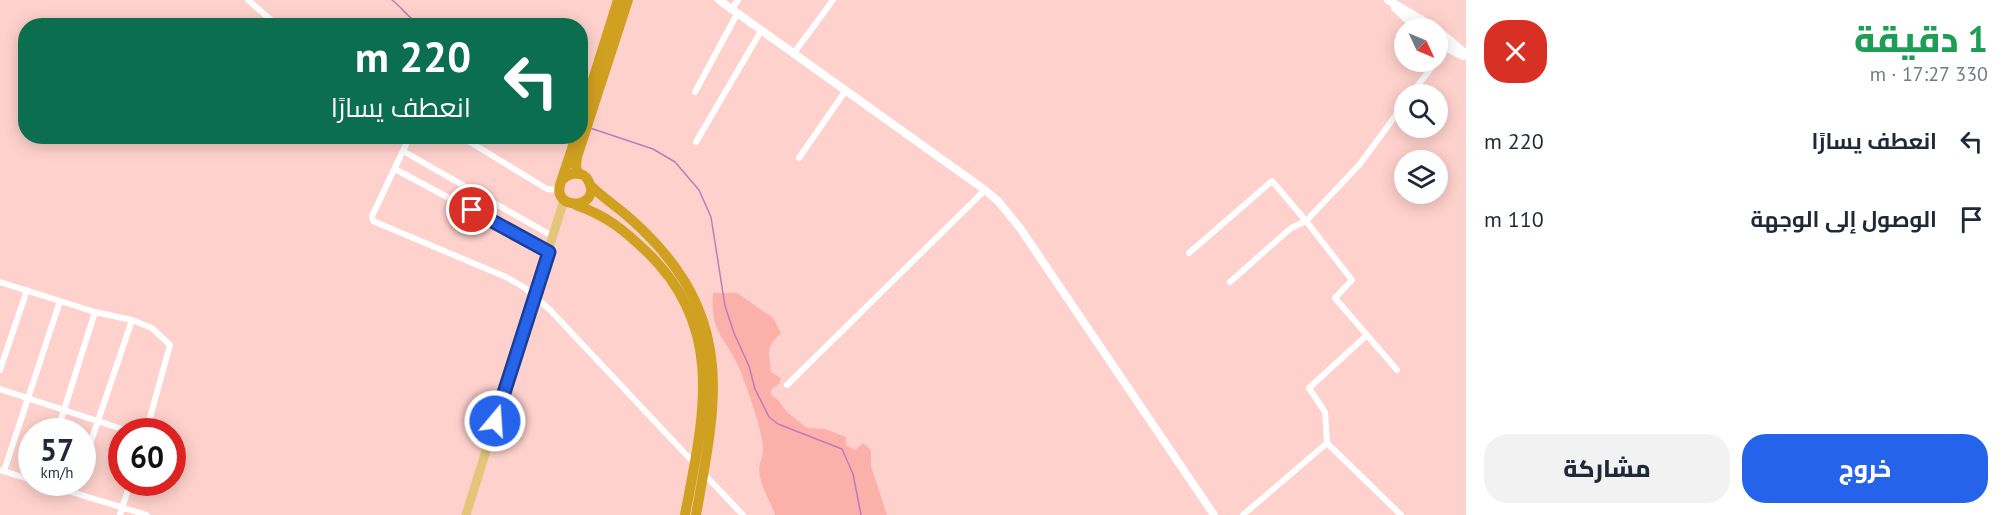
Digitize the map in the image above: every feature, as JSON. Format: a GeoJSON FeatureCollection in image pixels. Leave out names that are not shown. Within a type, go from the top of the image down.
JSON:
{"type":"FeatureCollection","features":[{"type":"Feature","properties":{"kind":"highway"},"geometry":{"type":"LineString","coordinates":[[588,104],[618,0]]}},
{"type":"Feature","properties":{"kind":"highway"},"geometry":{"type":"LineString","coordinates":[[588,107],[628,0]]}},
{"type":"Feature","properties":{"kind":"highway"},"geometry":{"type":"LineString","coordinates":[[577,144],[562,190],[569,204],[606,217],[619,226],[657,262],[682,298],[693,323],[704,374],[702,418],[684,515]]}},
{"type":"Feature","properties":{"kind":"highway"},"geometry":{"type":"LineString","coordinates":[[578,174],[576,161],[579,144]]}},
{"type":"Feature","properties":{"kind":"highway"},"geometry":{"type":"LineString","coordinates":[[562,190],[568,176],[578,174],[584,176],[590,185],[658,246],[680,273],[699,308],[711,349],[715,388],[696,515]]}},
{"type":"Feature","properties":{"kind":"highway"},"geometry":{"type":"LineString","coordinates":[[576,205],[588,198],[590,185]]}},
{"type":"Feature","properties":{"kind":"main road"},"geometry":{"type":"LineString","coordinates":[[466,515],[554,237],[562,190]]}},
{"type":"Feature","properties":{"kind":"street"},"geometry":{"type":"LineString","coordinates":[[248,0],[270,18]]}},
{"type":"Feature","properties":{"kind":"street"},"geometry":{"type":"LineString","coordinates":[[718,0],[998,201],[1020,228],[1214,515]]}},
{"type":"Feature","properties":{"kind":"street"},"geometry":{"type":"LineString","coordinates":[[695,92],[738,0]]}},
{"type":"Feature","properties":{"kind":"street"},"geometry":{"type":"LineString","coordinates":[[794,53],[833,0]]}},
{"type":"Feature","properties":{"kind":"street"},"geometry":{"type":"LineString","coordinates":[[1387,0],[1406,18]]}},
{"type":"Feature","properties":{"kind":"street"},"geometry":{"type":"LineString","coordinates":[[1387,0],[1413,18]]}},
{"type":"Feature","properties":{"kind":"street"},"geometry":{"type":"LineString","coordinates":[[696,142],[761,31]]}},
{"type":"Feature","properties":{"kind":"street"},"geometry":{"type":"LineString","coordinates":[[1448,43],[1466,56]]}},
{"type":"Feature","properties":{"kind":"street"},"geometry":{"type":"LineString","coordinates":[[1448,49],[1466,56]]}},
{"type":"Feature","properties":{"kind":"street"},"geometry":{"type":"LineString","coordinates":[[1419,84],[1428,72]]}},
{"type":"Feature","properties":{"kind":"street"},"geometry":{"type":"LineString","coordinates":[[799,158],[846,90]]}},
{"type":"Feature","properties":{"kind":"street"},"geometry":{"type":"LineString","coordinates":[[1230,282],[1291,228],[1306,221],[1360,164],[1394,118]]}},
{"type":"Feature","properties":{"kind":"street"},"geometry":{"type":"LineString","coordinates":[[407,144],[372,216],[374,222],[506,277],[534,295],[694,463]]}},
{"type":"Feature","properties":{"kind":"street"},"geometry":{"type":"LineString","coordinates":[[473,144],[547,189],[562,190]]}},
{"type":"Feature","properties":{"kind":"street"},"geometry":{"type":"LineString","coordinates":[[404,152],[554,237]]}},
{"type":"Feature","properties":{"kind":"street"},"geometry":{"type":"LineString","coordinates":[[395,169],[549,252]]}},
{"type":"Feature","properties":{"kind":"street"},"geometry":{"type":"LineString","coordinates":[[1189,253],[1272,182],[1352,280],[1335,298],[1397,370]]}},
{"type":"Feature","properties":{"kind":"street"},"geometry":{"type":"LineString","coordinates":[[787,385],[985,190]]}},
{"type":"Feature","properties":{"kind":"street"},"geometry":{"type":"LineString","coordinates":[[0,282],[95,312],[132,320],[152,328],[170,345],[150,418]]}},
{"type":"Feature","properties":{"kind":"street"},"geometry":{"type":"LineString","coordinates":[[0,370],[27,290]]}},
{"type":"Feature","properties":{"kind":"street"},"geometry":{"type":"LineString","coordinates":[[18,476],[2,471],[60,301]]}},
{"type":"Feature","properties":{"kind":"street"},"geometry":{"type":"LineString","coordinates":[[61,418],[95,312]]}},
{"type":"Feature","properties":{"kind":"street"},"geometry":{"type":"LineString","coordinates":[[96,428],[132,320]]}},
{"type":"Feature","properties":{"kind":"street"},"geometry":{"type":"LineString","coordinates":[[1368,335],[1310,388],[1325,412],[1327,443],[1401,515]]}},
{"type":"Feature","properties":{"kind":"street"},"geometry":{"type":"LineString","coordinates":[[0,389],[108,425]]}},
{"type":"Feature","properties":{"kind":"street"},"geometry":{"type":"LineString","coordinates":[[1243,515],[1327,443]]}},
{"type":"Feature","properties":{"kind":"street"},"geometry":{"type":"LineString","coordinates":[[703,473],[743,515]]}},
{"type":"Feature","properties":{"kind":"street"},"geometry":{"type":"LineString","coordinates":[[84,496],[147,515]]}},
{"type":"Feature","properties":{"kind":"street"},"geometry":{"type":"LineString","coordinates":[[120,515],[126,496]]}},
{"type":"Feature","properties":{"kind":"shaded area"},"geometry":{"type":"Polygon","coordinates":[[[713,293],[737,293],[773,318],[781,333],[770,346],[771,372],[781,378],[779,384],[771,389],[771,395],[807,428],[825,429],[846,437],[846,445],[855,450],[863,443],[871,450],[871,466],[887,515],[775,515],[760,477],[763,443],[758,422],[740,370],[717,327],[714,318],[713,293]]]}},
{"type":"Feature","properties":{"kind":"waterway"},"geometry":{"type":"LineString","coordinates":[[392,0],[411,18]]}},
{"type":"Feature","properties":{"kind":"waterway"},"geometry":{"type":"LineString","coordinates":[[590,128],[653,149],[675,162],[699,190],[711,217],[725,306],[749,366],[755,389],[769,417],[778,424],[842,449],[853,474],[861,515]]}},
{"type":"Feature","properties":{"kind":"route"},"geometry":{"type":"LineString","coordinates":[[472,210],[549,252],[495,421]]}}]}
